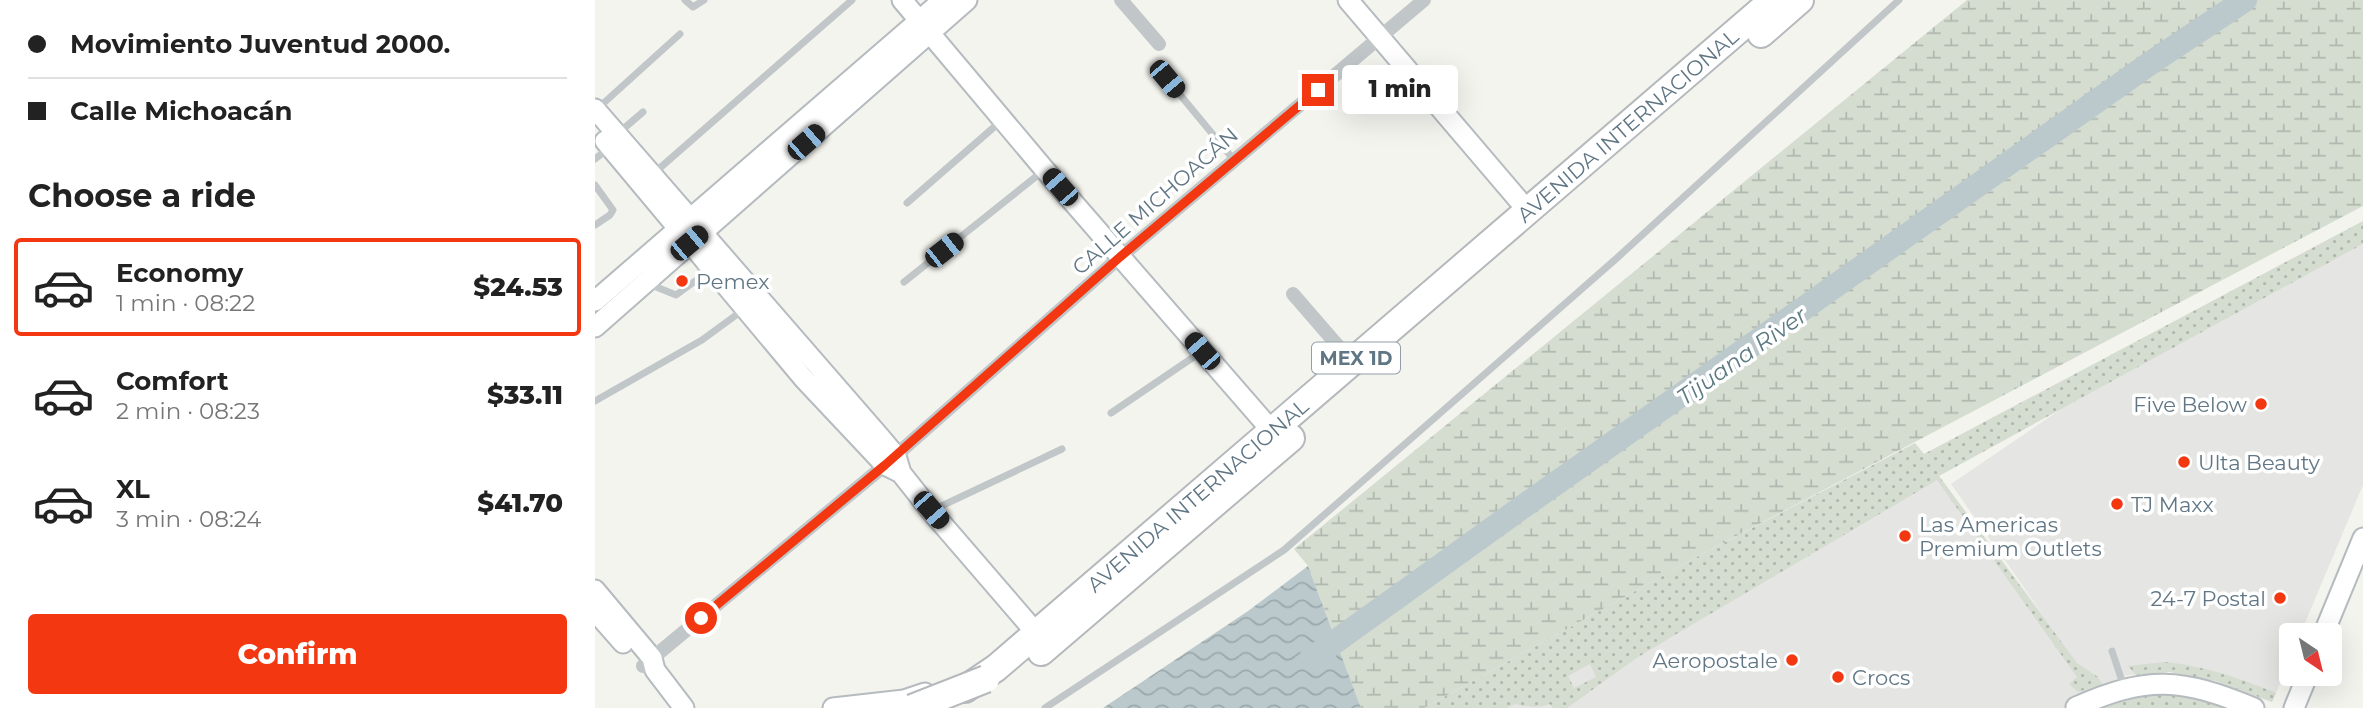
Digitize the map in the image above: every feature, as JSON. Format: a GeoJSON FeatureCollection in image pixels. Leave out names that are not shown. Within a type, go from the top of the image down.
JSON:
{"type":"FeatureCollection","features":[{"type":"Feature","properties":{"kind":"highway","name":"AVENIDA INTERNACIONAL"},"geometry":{"type":"LineString","coordinates":[[933,708],[996,668],[1773,0]]}},
{"type":"Feature","properties":{"kind":"highway"},"geometry":{"type":"LineString","coordinates":[[954,702],[1094,590],[1781,0]]}},
{"type":"Feature","properties":{"kind":"highway"},"geometry":{"type":"LineString","coordinates":[[954,702],[1007,673],[1110,587],[1791,0]]}},
{"type":"Feature","properties":{"kind":"highway","name":"AVENIDA INTERNACIONAL"},"geometry":{"type":"LineString","coordinates":[[954,702],[1003,682],[1048,647],[1800,0]]}},
{"type":"Feature","properties":{"kind":"highway"},"geometry":{"type":"LineString","coordinates":[[912,708],[986,679]]}},
{"type":"Feature","properties":{"kind":"street"},"geometry":{"type":"LineString","coordinates":[[902,0],[1265,424]]}},
{"type":"Feature","properties":{"kind":"street"},"geometry":{"type":"LineString","coordinates":[[925,26],[943,0]]}},
{"type":"Feature","properties":{"kind":"street"},"geometry":{"type":"LineString","coordinates":[[595,301],[690,232],[925,26],[967,0]]}},
{"type":"Feature","properties":{"kind":"street"},"geometry":{"type":"LineString","coordinates":[[1121,0],[1159,44]]}},
{"type":"Feature","properties":{"kind":"street"},"geometry":{"type":"LineString","coordinates":[[1347,0],[1522,204]]}},
{"type":"Feature","properties":{"kind":"street","name":"CALLE MICHOACÁN"},"geometry":{"type":"LineString","coordinates":[[650,664],[894,464],[1120,257],[1424,0]]}},
{"type":"Feature","properties":{"kind":"street","name":"AVENIDA INTERNACIONAL"},"geometry":{"type":"LineString","coordinates":[[954,702],[972,674],[1031,627],[1757,0]]}},
{"type":"Feature","properties":{"kind":"street"},"geometry":{"type":"LineString","coordinates":[[595,110],[607,140],[646,180],[894,464],[1031,627]]}},
{"type":"Feature","properties":{"kind":"street"},"geometry":{"type":"LineString","coordinates":[[690,232],[703,260],[751,303]]}},
{"type":"Feature","properties":{"kind":"street"},"geometry":{"type":"LineString","coordinates":[[595,327],[645,282],[690,232]]}},
{"type":"Feature","properties":{"kind":"street"},"geometry":{"type":"LineString","coordinates":[[1293,294],[1345,354]]}},
{"type":"Feature","properties":{"kind":"street"},"geometry":{"type":"LineString","coordinates":[[2328,623],[2363,538]]}},
{"type":"Feature","properties":{"kind":"street"},"geometry":{"type":"LineString","coordinates":[[595,590],[684,708]]}},
{"type":"Feature","properties":{"kind":"street"},"geometry":{"type":"LineString","coordinates":[[595,611],[650,664]]}},
{"type":"Feature","properties":{"kind":"street"},"geometry":{"type":"LineString","coordinates":[[2075,706],[2124,688],[2164,683],[2197,688],[2254,708]]}},
{"type":"Feature","properties":{"kind":"street"},"geometry":{"type":"LineString","coordinates":[[2294,708],[2303,686]]}},
{"type":"Feature","properties":{"kind":"street"},"geometry":{"type":"LineString","coordinates":[[833,708],[904,700],[954,702]]}},
{"type":"Feature","properties":{"kind":"lane"},"geometry":{"type":"LineString","coordinates":[[685,0],[693,7],[704,0]]}},
{"type":"Feature","properties":{"kind":"lane"},"geometry":{"type":"LineString","coordinates":[[646,180],[852,0]]}},
{"type":"Feature","properties":{"kind":"lane"},"geometry":{"type":"LineString","coordinates":[[1045,708],[1284,550],[1617,258],[1899,0]]}},
{"type":"Feature","properties":{"kind":"lane"},"geometry":{"type":"LineString","coordinates":[[595,110],[680,34]]}},
{"type":"Feature","properties":{"kind":"lane"},"geometry":{"type":"LineString","coordinates":[[1167,79],[1234,161]]}},
{"type":"Feature","properties":{"kind":"lane"},"geometry":{"type":"LineString","coordinates":[[607,140],[643,112]]}},
{"type":"Feature","properties":{"kind":"lane"},"geometry":{"type":"LineString","coordinates":[[907,203],[1003,120]]}},
{"type":"Feature","properties":{"kind":"lane"},"geometry":{"type":"LineString","coordinates":[[904,282],[1045,170]]}},
{"type":"Feature","properties":{"kind":"lane"},"geometry":{"type":"LineString","coordinates":[[595,185],[613,212],[595,225]]}},
{"type":"Feature","properties":{"kind":"lane"},"geometry":{"type":"LineString","coordinates":[[645,282],[677,295],[698,279],[703,260]]}},
{"type":"Feature","properties":{"kind":"lane"},"geometry":{"type":"LineString","coordinates":[[595,401],[702,340],[751,303]]}},
{"type":"Feature","properties":{"kind":"lane"},"geometry":{"type":"LineString","coordinates":[[1111,413],[1202,351]]}},
{"type":"Feature","properties":{"kind":"lane"},"geometry":{"type":"LineString","coordinates":[[931,510],[1062,449]]}},
{"type":"Feature","properties":{"kind":"lane"},"geometry":{"type":"LineString","coordinates":[[2112,651],[2124,688]]}},
{"type":"Feature","properties":{"kind":"shaded area"},"geometry":{"type":"Polygon","coordinates":[[[2363,244],[2363,485],[2305,623],[2279,623],[2279,686],[2272,702],[2216,681],[2170,672],[2129,675],[2102,684],[2112,701],[2227,708],[1507,708],[1939,476],[2044,616],[1951,484],[2061,409],[2363,244]]]}},
{"type":"Feature","properties":{"kind":"green space"},"geometry":{"type":"Polygon","coordinates":[[[1967,0],[2363,0],[2363,206],[1704,553],[1424,708],[1361,708],[1308,566],[1294,549],[1967,0]]]}},
{"type":"Feature","properties":{"kind":"green space"},"geometry":{"type":"Polygon","coordinates":[[[2363,221],[2363,244],[1939,476],[2077,663],[2098,677],[2102,684],[2078,692],[2069,684],[2077,677],[1937,480],[1635,659],[1567,708],[1553,708],[1550,704],[1533,707],[1515,704],[1507,708],[1424,708],[1704,553],[1915,443],[1924,454],[2363,221]],[[1590,664],[1568,676],[1574,688],[1596,677],[1590,664]]]}},
{"type":"Feature","properties":{"kind":"green space"},"geometry":{"type":"Polygon","coordinates":[[[2165,662],[2222,673],[2276,693],[2272,702],[2216,681],[2170,672],[2136,675],[2128,666],[2165,662]]]}},
{"type":"Feature","properties":{"kind":"green space"},"geometry":{"type":"Polygon","coordinates":[[[2165,693],[2196,696],[2227,708],[2099,708],[2123,699],[2165,693]]]}},
{"type":"Feature","properties":{"kind":"water"},"geometry":{"type":"Polygon","coordinates":[[[1308,566],[1361,708],[1103,708],[1248,611],[1308,566]]]}},
{"type":"Feature","properties":{"kind":"waterway","name":"Tijuana River"},"geometry":{"type":"LineString","coordinates":[[1311,659],[2152,62],[2245,0]]}},
{"type":"Feature","properties":{"kind":"place","name":"Pemex"},"geometry":{"type":"Point","coordinates":[682,281]}},
{"type":"Feature","properties":{"kind":"place","name":"Five Below"},"geometry":{"type":"Point","coordinates":[2261,404]}},
{"type":"Feature","properties":{"kind":"place","name":"Ulta Beauty"},"geometry":{"type":"Point","coordinates":[2184,462]}},
{"type":"Feature","properties":{"kind":"place","name":"TJ Maxx"},"geometry":{"type":"Point","coordinates":[2117,504]}},
{"type":"Feature","properties":{"kind":"place","name":"Las Americas Premium Outlets"},"geometry":{"type":"Point","coordinates":[1905,536]}},
{"type":"Feature","properties":{"kind":"place","name":"24-7 Postal"},"geometry":{"type":"Point","coordinates":[2280,598]}},
{"type":"Feature","properties":{"kind":"place","name":"Aeropostale"},"geometry":{"type":"Point","coordinates":[1792,660]}},
{"type":"Feature","properties":{"kind":"place","name":"Crocs"},"geometry":{"type":"Point","coordinates":[1838,677]}},
{"type":"Feature","properties":{"kind":"route"},"geometry":{"type":"LineString","coordinates":[[701,618],[885,465],[1120,257],[1318,90]]}}]}
